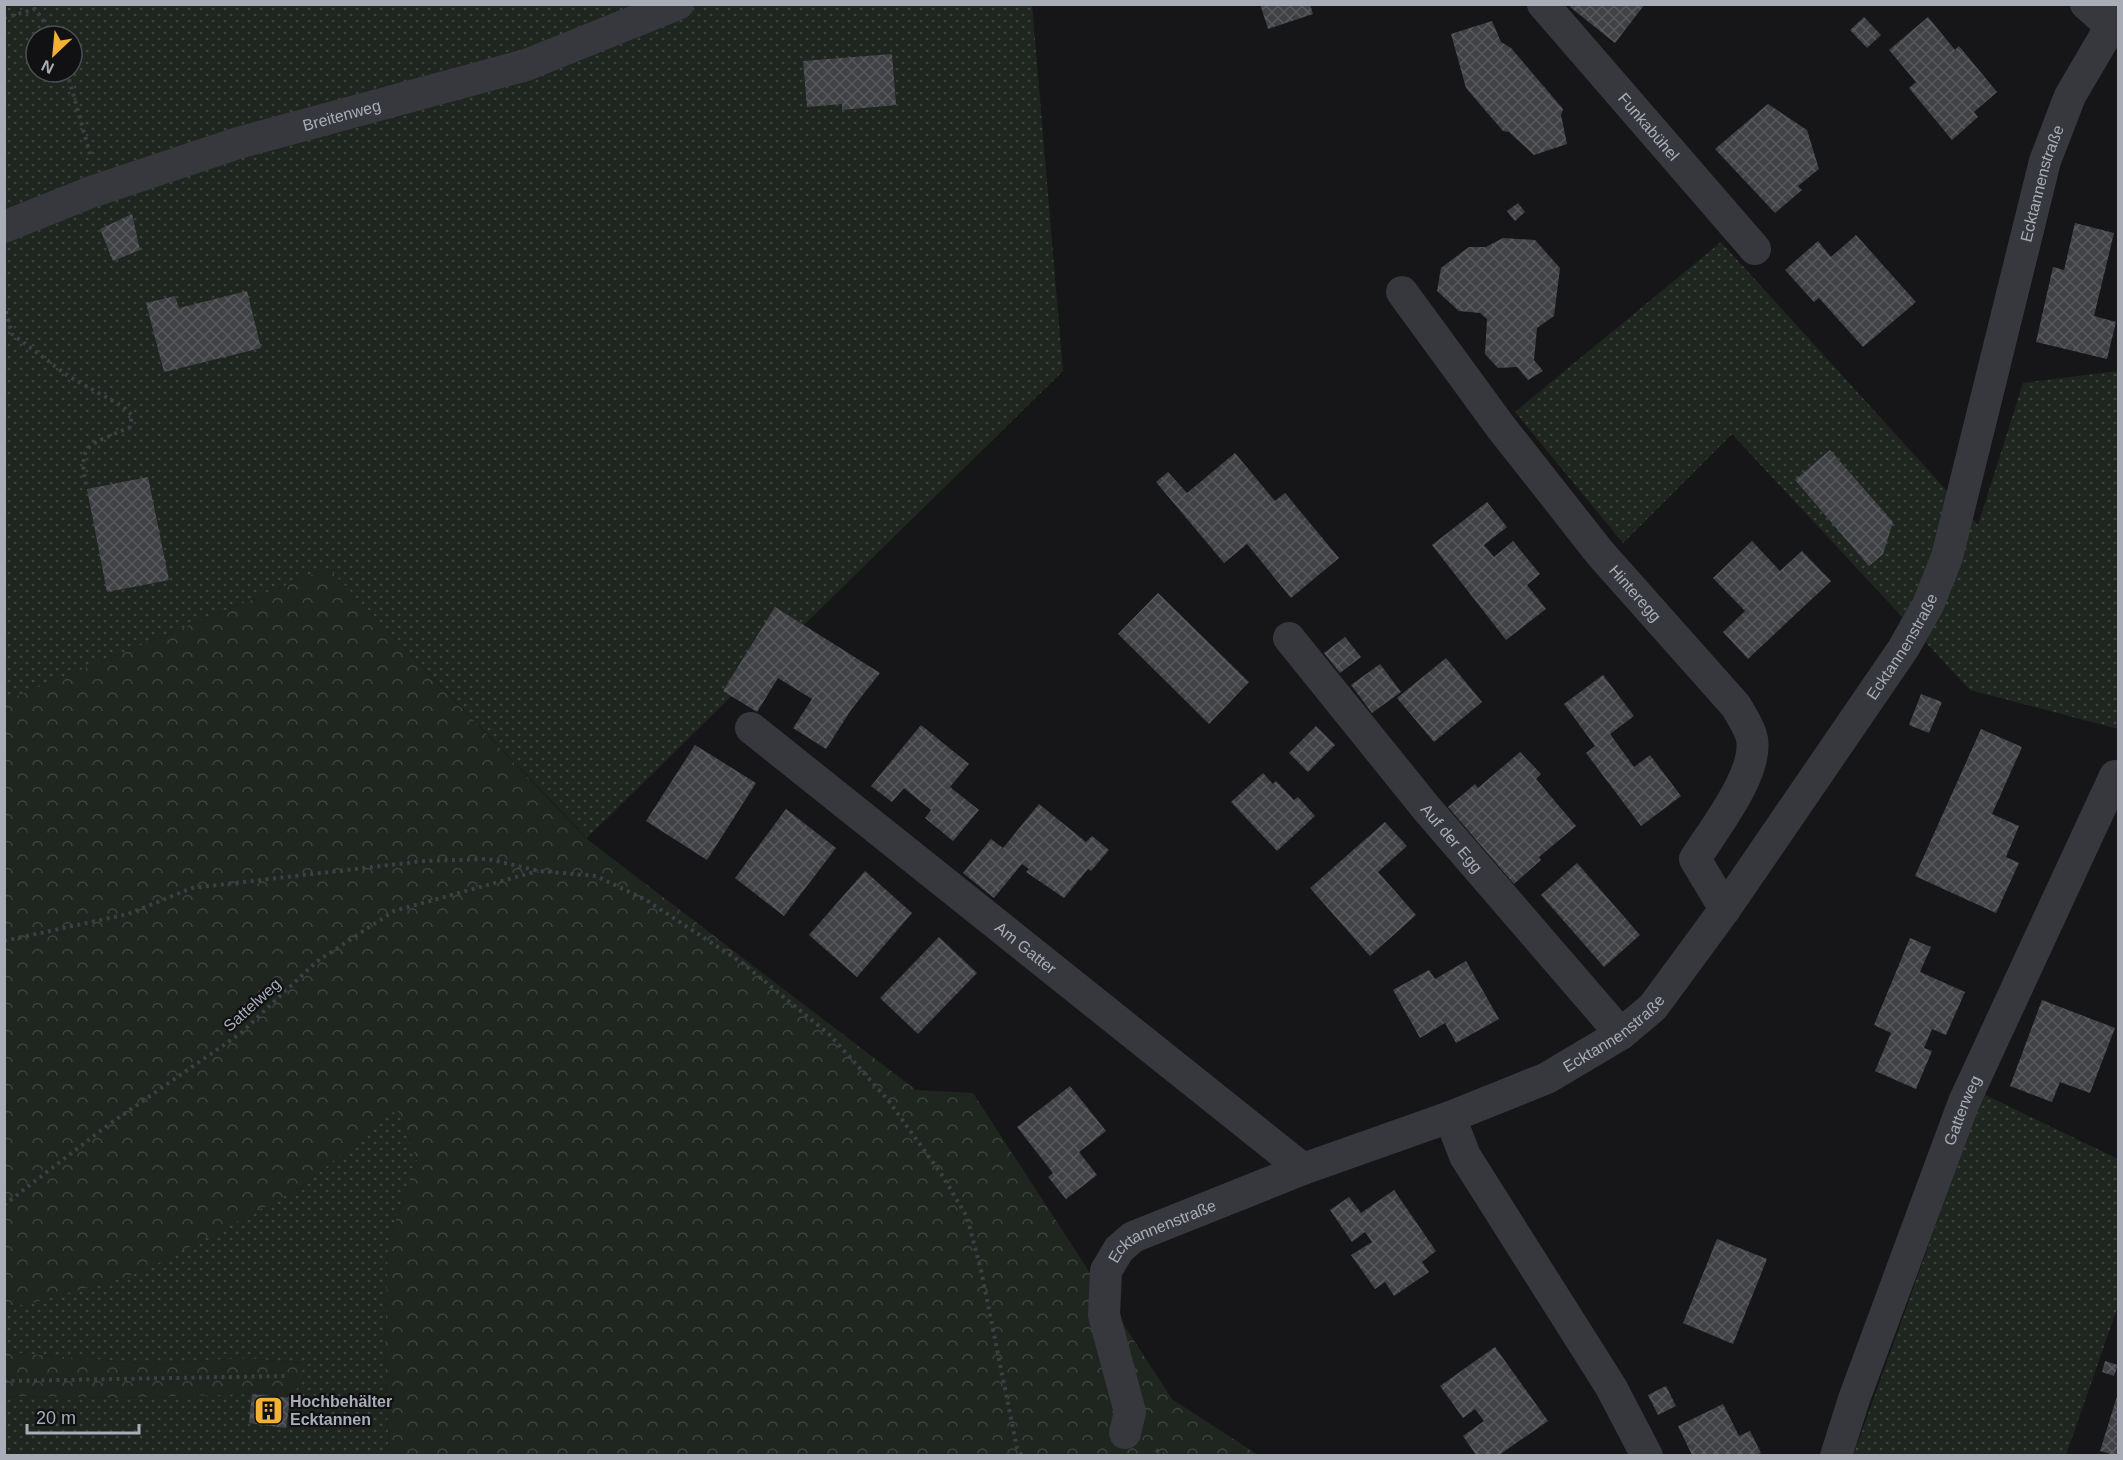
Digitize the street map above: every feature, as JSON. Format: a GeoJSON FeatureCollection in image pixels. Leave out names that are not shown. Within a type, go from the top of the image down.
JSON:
{"type":"FeatureCollection","features":[{"type":"Feature","properties":{"kind":"street","name":"Breitenweg"},"geometry":{"type":"LineString","coordinates":[[4,227],[91,192],[238,143],[526,65],[678,4]]}},
{"type":"Feature","properties":{"kind":"street","name":"Funkabühel"},"geometry":{"type":"LineString","coordinates":[[1543,4],[1755,249]]}},
{"type":"Feature","properties":{"kind":"street"},"geometry":{"type":"LineString","coordinates":[[2086,4],[2115,23]]}},
{"type":"Feature","properties":{"kind":"street","name":"Ecktannenstraße"},"geometry":{"type":"LineString","coordinates":[[1125,1433],[1130,1412],[1104,1314],[1106,1271],[1119,1249],[1133,1237],[1303,1169],[1450,1117],[1547,1078],[1621,1034],[1653,1006],[1725,909],[1903,649],[1928,605],[1947,557],[2045,161],[2070,96],[2115,23]]}},
{"type":"Feature","properties":{"kind":"street","name":"Hinteregg"},"geometry":{"type":"LineString","coordinates":[[1402,292],[1500,426],[1593,544],[1736,706],[1747,726],[1752,736],[1751,761],[1742,784],[1695,859],[1725,909]]}},
{"type":"Feature","properties":{"kind":"street","name":"Auf der Egg"},"geometry":{"type":"LineString","coordinates":[[1289,638],[1427,809],[1621,1034]]}},
{"type":"Feature","properties":{"kind":"street","name":"Am Gatter"},"geometry":{"type":"LineString","coordinates":[[751,728],[1303,1169]]}},
{"type":"Feature","properties":{"kind":"street","name":"Gatterweg"},"geometry":{"type":"LineString","coordinates":[[1836,1455],[1854,1399],[1964,1102],[2115,776]]}},
{"type":"Feature","properties":{"kind":"street"},"geometry":{"type":"LineString","coordinates":[[1450,1117],[1465,1156],[1611,1387],[1647,1455]]}},
{"type":"Feature","properties":{"kind":"path"},"geometry":{"type":"LineString","coordinates":[[4,18],[35,9],[46,24]]}},
{"type":"Feature","properties":{"kind":"path"},"geometry":{"type":"LineString","coordinates":[[70,84],[94,168],[86,170],[91,192]]}},
{"type":"Feature","properties":{"kind":"path"},"geometry":{"type":"LineString","coordinates":[[4,304],[12,334],[68,376],[122,406],[132,415],[130,427],[88,447],[82,455],[81,464],[87,489]]}},
{"type":"Feature","properties":{"kind":"path"},"geometry":{"type":"LineString","coordinates":[[4,941],[128,914],[192,888],[424,861],[488,859],[539,871],[596,876],[646,900],[741,962],[830,1035],[888,1100],[942,1175],[967,1217],[981,1270],[1017,1448],[1022,1455]]}},
{"type":"Feature","properties":{"kind":"path","name":"Sattelweg"},"geometry":{"type":"LineString","coordinates":[[4,1205],[108,1125],[242,1033],[316,962],[394,911],[539,871]]}},
{"type":"Feature","properties":{"kind":"path"},"geometry":{"type":"LineString","coordinates":[[4,1381],[286,1376]]}},
{"type":"Feature","properties":{"kind":"green space"},"geometry":{"type":"Polygon","coordinates":[[[5,5],[1032,5],[1063,371],[587,838],[328,568],[5,701],[5,5]]]}},
{"type":"Feature","properties":{"kind":"green space"},"geometry":{"type":"Polygon","coordinates":[[[1721,242],[1978,525],[2023,383],[2118,371],[2118,729],[1970,690],[1732,434],[1623,543],[1515,412],[1721,242]]]}},
{"type":"Feature","properties":{"kind":"green space"},"geometry":{"type":"Polygon","coordinates":[[[328,568],[587,839],[916,1090],[973,1093],[1172,1399],[1258,1455],[389,1455],[385,1347],[388,1243],[417,1160],[397,1109],[300,1188],[142,1272],[36,1302],[5,1308],[5,701],[328,568]]]}},
{"type":"Feature","properties":{"kind":"green space"},"geometry":{"type":"Polygon","coordinates":[[[1983,1094],[2118,1159],[2118,1306],[2066,1455],[1853,1456],[1983,1094]]]}},
{"type":"Feature","properties":{"kind":"green space"},"geometry":{"type":"Polygon","coordinates":[[[397,1108],[417,1160],[388,1243],[385,1347],[389,1455],[5,1456],[5,1398],[18,1396],[117,1398],[252,1394],[304,1363],[243,1358],[154,1364],[5,1352],[5,1308],[36,1302],[300,1188],[397,1108]]]}},
{"type":"Feature","properties":{"kind":"green space"},"geometry":{"type":"Polygon","coordinates":[[[5,1352],[154,1364],[243,1358],[304,1363],[286,1428],[249,1423],[252,1394],[117,1398],[18,1396],[5,1398],[5,1352]]]}},
{"type":"Feature","properties":{"kind":"building"},"geometry":{"type":"Polygon","coordinates":[[[1260,4],[1310,4],[1313,14],[1268,29],[1260,4]]]}},
{"type":"Feature","properties":{"kind":"building"},"geometry":{"type":"Polygon","coordinates":[[[1572,4],[1645,4],[1615,43],[1570,7],[1572,4]]]}},
{"type":"Feature","properties":{"kind":"building"},"geometry":{"type":"Polygon","coordinates":[[[1864,17],[1881,35],[1867,48],[1850,30],[1864,17]]]}},
{"type":"Feature","properties":{"kind":"building"},"geometry":{"type":"Polygon","coordinates":[[[1928,17],[1955,50],[1959,46],[1997,92],[1974,112],[1978,117],[1952,140],[1909,88],[1916,82],[1889,50],[1928,17]]]}},
{"type":"Feature","properties":{"kind":"building"},"geometry":{"type":"Polygon","coordinates":[[[1492,21],[1501,42],[1511,48],[1563,109],[1561,115],[1567,144],[1534,155],[1509,132],[1503,131],[1466,88],[1451,34],[1492,21]]]}},
{"type":"Feature","properties":{"kind":"building"},"geometry":{"type":"Polygon","coordinates":[[[892,54],[896,105],[842,110],[842,104],[807,107],[803,61],[892,54]]]}},
{"type":"Feature","properties":{"kind":"building"},"geometry":{"type":"Polygon","coordinates":[[[1768,104],[1807,130],[1819,169],[1798,186],[1802,190],[1775,213],[1715,149],[1768,104]]]}},
{"type":"Feature","properties":{"kind":"building"},"geometry":{"type":"Polygon","coordinates":[[[1518,203],[1525,212],[1515,221],[1507,211],[1518,203]]]}},
{"type":"Feature","properties":{"kind":"building"},"geometry":{"type":"Polygon","coordinates":[[[132,214],[140,250],[113,261],[100,229],[132,214]]]}},
{"type":"Feature","properties":{"kind":"building"},"geometry":{"type":"Polygon","coordinates":[[[2075,223],[2114,233],[2094,316],[2116,322],[2107,359],[2036,342],[2053,267],[2064,270],[2075,223]]]}},
{"type":"Feature","properties":{"kind":"building"},"geometry":{"type":"Polygon","coordinates":[[[1856,235],[1916,302],[1863,347],[1819,298],[1814,302],[1785,270],[1818,241],[1831,257],[1856,235]]]}},
{"type":"Feature","properties":{"kind":"building"},"geometry":{"type":"Polygon","coordinates":[[[1503,238],[1535,240],[1560,268],[1554,316],[1537,328],[1534,360],[1543,371],[1528,380],[1517,367],[1498,368],[1485,354],[1487,319],[1480,313],[1459,311],[1437,291],[1441,268],[1469,247],[1486,247],[1503,238]]]}},
{"type":"Feature","properties":{"kind":"building"},"geometry":{"type":"Polygon","coordinates":[[[247,291],[261,348],[164,372],[146,303],[175,296],[179,308],[247,291]]]}},
{"type":"Feature","properties":{"kind":"building"},"geometry":{"type":"Polygon","coordinates":[[[1830,450],[1893,522],[1883,554],[1869,566],[1795,480],[1830,450]]]}},
{"type":"Feature","properties":{"kind":"building"},"geometry":{"type":"Polygon","coordinates":[[[1235,453],[1275,501],[1285,493],[1339,558],[1291,598],[1247,544],[1224,563],[1156,482],[1168,472],[1187,493],[1235,453]]]}},
{"type":"Feature","properties":{"kind":"building"},"geometry":{"type":"Polygon","coordinates":[[[148,477],[169,580],[107,592],[87,489],[148,477]]]}},
{"type":"Feature","properties":{"kind":"building"},"geometry":{"type":"Polygon","coordinates":[[[1487,502],[1507,527],[1484,545],[1494,557],[1513,541],[1540,574],[1527,585],[1546,609],[1506,640],[1432,545],[1487,502]]]}},
{"type":"Feature","properties":{"kind":"building"},"geometry":{"type":"Polygon","coordinates":[[[1752,541],[1780,571],[1802,551],[1831,581],[1748,659],[1723,632],[1745,611],[1713,578],[1752,541]]]}},
{"type":"Feature","properties":{"kind":"building"},"geometry":{"type":"Polygon","coordinates":[[[1158,593],[1249,682],[1209,724],[1118,634],[1158,593]]]}},
{"type":"Feature","properties":{"kind":"building"},"geometry":{"type":"Polygon","coordinates":[[[775,607],[880,673],[851,710],[826,749],[793,728],[812,699],[778,678],[757,712],[723,691],[775,607]]]}},
{"type":"Feature","properties":{"kind":"building"},"geometry":{"type":"Polygon","coordinates":[[[1345,637],[1361,657],[1340,673],[1324,653],[1345,637]]]}},
{"type":"Feature","properties":{"kind":"building"},"geometry":{"type":"Polygon","coordinates":[[[1446,658],[1482,702],[1434,742],[1397,698],[1446,658]]]}},
{"type":"Feature","properties":{"kind":"building"},"geometry":{"type":"Polygon","coordinates":[[[1380,664],[1401,692],[1372,713],[1351,685],[1380,664]]]}},
{"type":"Feature","properties":{"kind":"building"},"geometry":{"type":"Polygon","coordinates":[[[1603,675],[1634,716],[1610,734],[1634,767],[1650,755],[1681,796],[1641,826],[1586,753],[1595,746],[1564,704],[1603,675]]]}},
{"type":"Feature","properties":{"kind":"building"},"geometry":{"type":"Polygon","coordinates":[[[1921,694],[1942,702],[1929,733],[1909,725],[1921,694]]]}},
{"type":"Feature","properties":{"kind":"building"},"geometry":{"type":"Polygon","coordinates":[[[921,725],[969,764],[950,787],[979,810],[953,841],[925,818],[931,810],[904,788],[892,802],[871,786],[921,725]]]}},
{"type":"Feature","properties":{"kind":"building"},"geometry":{"type":"Polygon","coordinates":[[[1316,726],[1335,745],[1308,772],[1289,753],[1316,726]]]}},
{"type":"Feature","properties":{"kind":"building"},"geometry":{"type":"Polygon","coordinates":[[[1981,729],[2022,747],[1992,814],[2019,826],[2006,857],[2019,863],[1996,913],[1915,876],[1981,729]]]}},
{"type":"Feature","properties":{"kind":"building"},"geometry":{"type":"Polygon","coordinates":[[[695,745],[756,783],[707,860],[646,821],[695,745]]]}},
{"type":"Feature","properties":{"kind":"building"},"geometry":{"type":"Polygon","coordinates":[[[1520,752],[1541,774],[1536,779],[1576,826],[1539,857],[1541,860],[1514,884],[1448,807],[1475,784],[1478,788],[1520,752]]]}},
{"type":"Feature","properties":{"kind":"building"},"geometry":{"type":"Polygon","coordinates":[[[1263,773],[1273,784],[1276,781],[1294,800],[1298,797],[1315,816],[1277,851],[1231,802],[1263,773]]]}},
{"type":"Feature","properties":{"kind":"building"},"geometry":{"type":"Polygon","coordinates":[[[1039,804],[1086,842],[1092,836],[1109,850],[1091,871],[1088,869],[1064,898],[1026,872],[1029,869],[1022,864],[994,898],[963,873],[991,839],[1003,848],[1039,804]]]}},
{"type":"Feature","properties":{"kind":"building"},"geometry":{"type":"Polygon","coordinates":[[[786,809],[836,848],[784,916],[735,878],[786,809]]]}},
{"type":"Feature","properties":{"kind":"building"},"geometry":{"type":"Polygon","coordinates":[[[1385,822],[1407,846],[1378,872],[1416,915],[1370,956],[1310,888],[1385,822]]]}},
{"type":"Feature","properties":{"kind":"building"},"geometry":{"type":"Polygon","coordinates":[[[1577,863],[1640,935],[1604,967],[1541,895],[1577,863]]]}},
{"type":"Feature","properties":{"kind":"building"},"geometry":{"type":"Polygon","coordinates":[[[865,871],[912,913],[857,977],[809,935],[865,871]]]}},
{"type":"Feature","properties":{"kind":"building"},"geometry":{"type":"Polygon","coordinates":[[[939,937],[977,973],[918,1034],[880,998],[939,937]]]}},
{"type":"Feature","properties":{"kind":"building"},"geometry":{"type":"Polygon","coordinates":[[[1910,938],[1931,947],[1920,972],[1965,992],[1946,1035],[1932,1029],[1924,1048],[1932,1051],[1916,1089],[1875,1071],[1891,1033],[1874,1025],[1910,938]]]}},
{"type":"Feature","properties":{"kind":"building"},"geometry":{"type":"Polygon","coordinates":[[[1466,961],[1499,1019],[1456,1043],[1445,1023],[1420,1038],[1393,990],[1429,970],[1435,979],[1466,961]]]}},
{"type":"Feature","properties":{"kind":"building"},"geometry":{"type":"Polygon","coordinates":[[[2042,1000],[2115,1028],[2090,1093],[2060,1082],[2052,1102],[2010,1086],[2042,1000]]]}},
{"type":"Feature","properties":{"kind":"building"},"geometry":{"type":"Polygon","coordinates":[[[1070,1086],[1106,1131],[1079,1152],[1097,1175],[1066,1199],[1048,1177],[1053,1173],[1017,1127],[1070,1086]]]}},
{"type":"Feature","properties":{"kind":"building"},"geometry":{"type":"Polygon","coordinates":[[[1394,1190],[1436,1251],[1422,1262],[1429,1272],[1394,1296],[1385,1282],[1375,1289],[1351,1255],[1372,1242],[1365,1232],[1352,1242],[1330,1210],[1349,1197],[1361,1213],[1394,1190]]]}},
{"type":"Feature","properties":{"kind":"building"},"geometry":{"type":"Polygon","coordinates":[[[1717,1239],[1767,1259],[1733,1344],[1683,1323],[1717,1239]]]}},
{"type":"Feature","properties":{"kind":"building"},"geometry":{"type":"Polygon","coordinates":[[[1495,1347],[1548,1421],[1499,1455],[1476,1455],[1463,1436],[1484,1421],[1475,1409],[1463,1418],[1440,1386],[1495,1347]]]}},
{"type":"Feature","properties":{"kind":"building"},"geometry":{"type":"Polygon","coordinates":[[[2105,1361],[2118,1365],[2114,1376],[2102,1372],[2105,1361]]]}},
{"type":"Feature","properties":{"kind":"building"},"geometry":{"type":"Polygon","coordinates":[[[1666,1386],[1676,1406],[1658,1415],[1648,1395],[1666,1386]]]}},
{"type":"Feature","properties":{"kind":"building"},"geometry":{"type":"Polygon","coordinates":[[[2118,1393],[2118,1455],[2114,1455],[2100,1451],[2118,1393]]]}},
{"type":"Feature","properties":{"kind":"building","name":"Hochbehälter Ecktannen"},"geometry":{"type":"Polygon","coordinates":[[[252,1394],[290,1398],[286,1428],[249,1423],[252,1394]]]}},
{"type":"Feature","properties":{"kind":"building"},"geometry":{"type":"Polygon","coordinates":[[[1723,1404],[1739,1436],[1750,1431],[1761,1453],[1756,1455],[1692,1455],[1678,1426],[1723,1404]]]}},
{"type":"Feature","properties":{"kind":"place","name":"Hochbehälter Ecktannen"},"geometry":{"type":"Point","coordinates":[269,1410]}}]}
